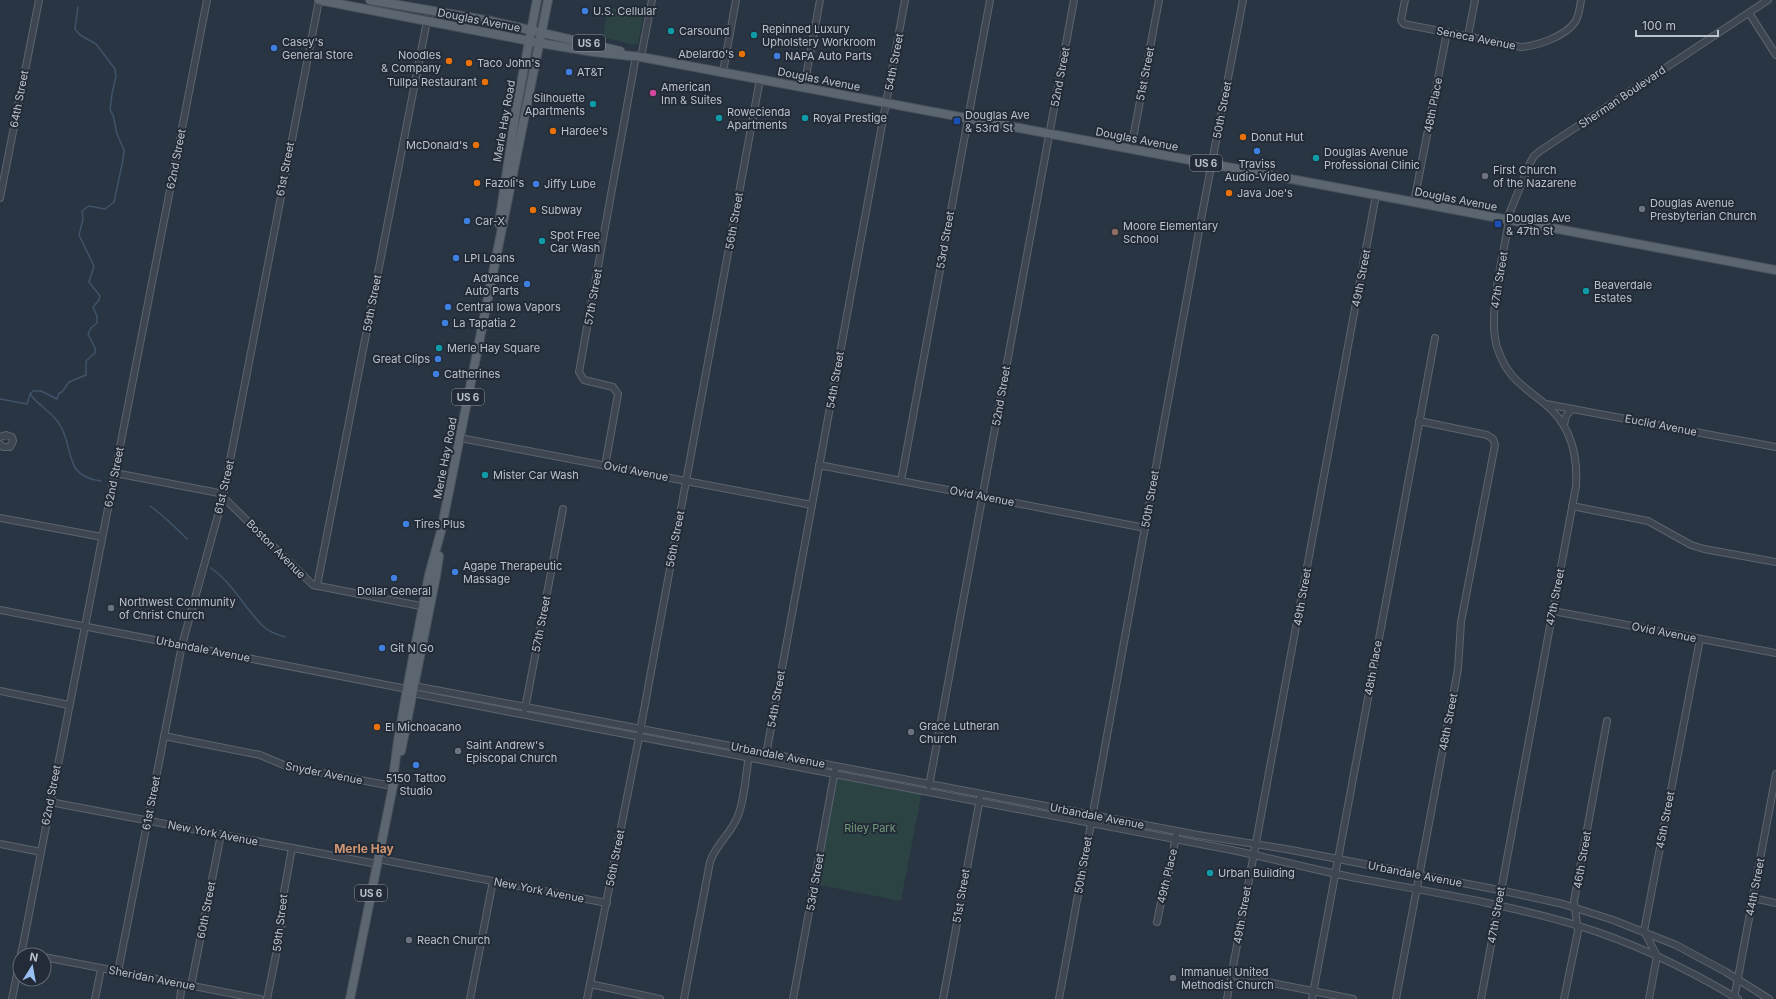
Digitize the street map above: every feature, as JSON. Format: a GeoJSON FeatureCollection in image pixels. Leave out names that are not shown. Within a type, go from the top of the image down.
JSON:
{"type":"FeatureCollection","features":[{"type":"Feature","properties":{"kind":"main road","name":"Douglas Avenue"},"geometry":{"type":"LineString","coordinates":[[319,0],[540,43],[594,52],[638,56],[1776,270]]}},
{"type":"Feature","properties":{"kind":"main road","name":"Douglas Avenue"},"geometry":{"type":"LineString","coordinates":[[370,0],[428,11],[477,18],[608,47],[638,56]]}},
{"type":"Feature","properties":{"kind":"main road","name":"Merle Hay Road"},"geometry":{"type":"LineString","coordinates":[[497,247],[507,167],[537,0]]}},
{"type":"Feature","properties":{"kind":"main road","name":"Merle Hay Road"},"geometry":{"type":"LineString","coordinates":[[350,999],[392,786],[398,741],[411,689],[426,607],[429,575],[441,531],[497,247],[510,194],[548,0]]}},
{"type":"Feature","properties":{"kind":"street","name":"64th Street"},"geometry":{"type":"LineString","coordinates":[[0,198],[39,0]]}},
{"type":"Feature","properties":{"kind":"street","name":"62nd Street"},"geometry":{"type":"LineString","coordinates":[[23,947],[207,0]]}},
{"type":"Feature","properties":{"kind":"street","name":"61st Street"},"geometry":{"type":"LineString","coordinates":[[118,972],[182,645],[223,495],[319,0]]}},
{"type":"Feature","properties":{"kind":"street","name":"57th Street"},"geometry":{"type":"LineString","coordinates":[[605,466],[618,394],[613,386],[584,380],[579,372],[638,56],[652,0]]}},
{"type":"Feature","properties":{"kind":"street"},"geometry":{"type":"LineString","coordinates":[[723,72],[736,0]]}},
{"type":"Feature","properties":{"kind":"street"},"geometry":{"type":"LineString","coordinates":[[804,87],[820,0]]}},
{"type":"Feature","properties":{"kind":"street","name":"54th Street"},"geometry":{"type":"LineString","coordinates":[[765,761],[905,0]]}},
{"type":"Feature","properties":{"kind":"street","name":"53rd Street"},"geometry":{"type":"LineString","coordinates":[[901,481],[990,0]]}},
{"type":"Feature","properties":{"kind":"street","name":"52nd Street"},"geometry":{"type":"LineString","coordinates":[[928,792],[1074,0]]}},
{"type":"Feature","properties":{"kind":"street","name":"51st Street"},"geometry":{"type":"LineString","coordinates":[[1131,149],[1159,0]]}},
{"type":"Feature","properties":{"kind":"street","name":"50th Street"},"geometry":{"type":"LineString","coordinates":[[1059,999],[1243,0]]}},
{"type":"Feature","properties":{"kind":"street","name":"Seneca Avenue"},"geometry":{"type":"LineString","coordinates":[[1405,0],[1401,20],[1407,25],[1521,47],[1532,46],[1545,42],[1570,27],[1575,21],[1581,0]]}},
{"type":"Feature","properties":{"kind":"street"},"geometry":{"type":"LineString","coordinates":[[1468,36],[1475,0]]}},
{"type":"Feature","properties":{"kind":"street","name":"Sherman Boulevard"},"geometry":{"type":"LineString","coordinates":[[1508,220],[1534,156],[1768,0]]}},
{"type":"Feature","properties":{"kind":"street","name":"59th Street"},"geometry":{"type":"LineString","coordinates":[[317,586],[428,11]]}},
{"type":"Feature","properties":{"kind":"street"},"geometry":{"type":"LineString","coordinates":[[1749,13],[1776,55]]}},
{"type":"Feature","properties":{"kind":"street","name":"48th Place"},"geometry":{"type":"LineString","coordinates":[[1414,202],[1447,32]]}},
{"type":"Feature","properties":{"kind":"street","name":"56th Street"},"geometry":{"type":"LineString","coordinates":[[587,999],[640,729],[760,79]]}},
{"type":"Feature","properties":{"kind":"street","name":"49th Street"},"geometry":{"type":"LineString","coordinates":[[1227,999],[1376,195]]}},
{"type":"Feature","properties":{"kind":"street","name":"47th Street"},"geometry":{"type":"LineString","coordinates":[[1481,999],[1576,486],[1577,467],[1574,449],[1564,425],[1546,404],[1515,380],[1504,364],[1497,346],[1493,318],[1508,220]]}},
{"type":"Feature","properties":{"kind":"street","name":"48th Place"},"geometry":{"type":"LineString","coordinates":[[1312,999],[1334,873],[1338,859],[1435,338]]}},
{"type":"Feature","properties":{"kind":"street","name":"Euclid Avenue"},"geometry":{"type":"LineString","coordinates":[[1546,404],[1776,447]]}},
{"type":"Feature","properties":{"kind":"street"},"geometry":{"type":"LineString","coordinates":[[1564,425],[1566,416],[1572,409]]}},
{"type":"Feature","properties":{"kind":"street","name":"48th Street"},"geometry":{"type":"LineString","coordinates":[[1396,999],[1458,670],[1461,622],[1495,445],[1493,439],[1487,435],[1419,421]]}},
{"type":"Feature","properties":{"kind":"street"},"geometry":{"type":"LineString","coordinates":[[0,437],[12,437],[13,441],[10,447],[3,447],[0,444]]}},
{"type":"Feature","properties":{"kind":"street","name":"Ovid Avenue"},"geometry":{"type":"LineString","coordinates":[[460,438],[812,505]]}},
{"type":"Feature","properties":{"kind":"street","name":"Ovid Avenue"},"geometry":{"type":"LineString","coordinates":[[819,465],[1145,528]]}},
{"type":"Feature","properties":{"kind":"street"},"geometry":{"type":"LineString","coordinates":[[115,472],[223,495]]}},
{"type":"Feature","properties":{"kind":"street","name":"Boston Avenue"},"geometry":{"type":"LineString","coordinates":[[223,495],[309,582],[317,586],[426,607]]}},
{"type":"Feature","properties":{"kind":"street"},"geometry":{"type":"LineString","coordinates":[[1572,506],[1648,521],[1691,545],[1704,549],[1776,562]]}},
{"type":"Feature","properties":{"kind":"street","name":"57th Street"},"geometry":{"type":"LineString","coordinates":[[524,715],[563,509]]}},
{"type":"Feature","properties":{"kind":"street"},"geometry":{"type":"LineString","coordinates":[[0,518],[102,537]]}},
{"type":"Feature","properties":{"kind":"street","name":"Urbandale Avenue"},"geometry":{"type":"LineString","coordinates":[[0,610],[411,689],[525,707],[1176,831],[1256,843],[1501,890],[1575,908],[1676,945],[1738,979],[1769,999]]}},
{"type":"Feature","properties":{"kind":"street","name":"Ovid Avenue"},"geometry":{"type":"LineString","coordinates":[[1552,610],[1776,653]]}},
{"type":"Feature","properties":{"kind":"street","name":"45th Street"},"geometry":{"type":"LineString","coordinates":[[1644,932],[1700,639]]}},
{"type":"Feature","properties":{"kind":"street","name":"Urbandale Avenue"},"geometry":{"type":"LineString","coordinates":[[411,689],[524,715],[1254,854],[1334,873],[1498,906],[1577,925],[1614,938],[1682,968],[1735,998]]}},
{"type":"Feature","properties":{"kind":"street"},"geometry":{"type":"LineString","coordinates":[[0,691],[69,705]]}},
{"type":"Feature","properties":{"kind":"street","name":"46th Street"},"geometry":{"type":"LineString","coordinates":[[1564,999],[1578,931],[1574,902],[1607,721]]}},
{"type":"Feature","properties":{"kind":"street","name":"Snyder Avenue"},"geometry":{"type":"LineString","coordinates":[[164,736],[260,755],[286,766],[392,786]]}},
{"type":"Feature","properties":{"kind":"street"},"geometry":{"type":"LineString","coordinates":[[684,999],[710,862],[717,846],[736,821],[740,807],[750,750]]}},
{"type":"Feature","properties":{"kind":"street","name":"53rd Street"},"geometry":{"type":"LineString","coordinates":[[793,999],[836,766]]}},
{"type":"Feature","properties":{"kind":"street","name":"44th Street"},"geometry":{"type":"LineString","coordinates":[[1735,998],[1776,774]]}},
{"type":"Feature","properties":{"kind":"street","name":"51st Street"},"geometry":{"type":"LineString","coordinates":[[943,999],[980,794]]}},
{"type":"Feature","properties":{"kind":"street","name":"New York Avenue"},"geometry":{"type":"LineString","coordinates":[[50,802],[292,848],[493,881],[606,903]]}},
{"type":"Feature","properties":{"kind":"street","name":"49th Place"},"geometry":{"type":"LineString","coordinates":[[1157,922],[1162,897],[1168,884],[1176,831]]}},
{"type":"Feature","properties":{"kind":"street","name":"60th Street"},"geometry":{"type":"LineString","coordinates":[[191,986],[221,834]]}},
{"type":"Feature","properties":{"kind":"street"},"geometry":{"type":"LineString","coordinates":[[0,844],[40,852]]}},
{"type":"Feature","properties":{"kind":"street","name":"59th Street"},"geometry":{"type":"LineString","coordinates":[[267,999],[281,930],[284,892],[292,848]]}},
{"type":"Feature","properties":{"kind":"street"},"geometry":{"type":"LineString","coordinates":[[470,999],[493,881]]}},
{"type":"Feature","properties":{"kind":"street"},"geometry":{"type":"LineString","coordinates":[[1753,898],[1776,903]]}},
{"type":"Feature","properties":{"kind":"street"},"geometry":{"type":"LineString","coordinates":[[1644,932],[1656,956],[1649,999]]}},
{"type":"Feature","properties":{"kind":"street","name":"Sheridan Avenue"},"geometry":{"type":"LineString","coordinates":[[52,959],[260,999]]}},
{"type":"Feature","properties":{"kind":"street"},"geometry":{"type":"LineString","coordinates":[[95,999],[101,969]]}},
{"type":"Feature","properties":{"kind":"street"},"geometry":{"type":"LineString","coordinates":[[1232,975],[1353,999]]}},
{"type":"Feature","properties":{"kind":"street"},"geometry":{"type":"LineString","coordinates":[[180,999],[182,984]]}},
{"type":"Feature","properties":{"kind":"street"},"geometry":{"type":"LineString","coordinates":[[590,984],[660,999]]}},
{"type":"Feature","properties":{"kind":"street","name":"62nd Street"},"geometry":{"type":"LineString","coordinates":[[12,999],[15,987]]}},
{"type":"Feature","properties":{"kind":"green space"},"geometry":{"type":"Polygon","coordinates":[[[608,7],[644,14],[638,43],[635,45],[603,37],[608,7]]]}},
{"type":"Feature","properties":{"kind":"green space","name":"Riley Park"},"geometry":{"type":"Polygon","coordinates":[[[835,775],[922,791],[901,901],[814,884],[835,775]]]}},
{"type":"Feature","properties":{"kind":"waterway"},"geometry":{"type":"LineString","coordinates":[[0,399],[27,404],[30,394],[33,391],[41,391],[57,399],[59,393],[62,392],[69,382],[86,375],[86,361],[95,353],[95,348],[88,334],[91,328],[97,323],[97,316],[93,307],[99,300],[100,296],[89,282],[94,266],[79,235],[83,219],[82,211],[89,206],[105,209],[114,202],[124,150],[117,134],[113,115],[110,110],[116,76],[115,69],[96,44],[80,35],[75,29],[78,7]]}},
{"type":"Feature","properties":{"kind":"waterway"},"geometry":{"type":"LineString","coordinates":[[30,394],[58,422],[67,441],[71,459],[75,467],[80,473],[88,478],[101,481]]}},
{"type":"Feature","properties":{"kind":"waterway"},"geometry":{"type":"LineString","coordinates":[[150,506],[165,517],[187,539]]}},
{"type":"Feature","properties":{"kind":"waterway"},"geometry":{"type":"LineString","coordinates":[[211,568],[226,581],[263,626],[273,633],[285,637]]}},
{"type":"Feature","properties":{"kind":"place","name":"U.S. Cellular"},"geometry":{"type":"Point","coordinates":[585,11]}},
{"type":"Feature","properties":{"kind":"place","name":"Carsound"},"geometry":{"type":"Point","coordinates":[671,31]}},
{"type":"Feature","properties":{"kind":"place","name":"Repinned Luxury Upholstery Workroom"},"geometry":{"type":"Point","coordinates":[754,35]}},
{"type":"Feature","properties":{"kind":"place","name":"Casey's General Store"},"geometry":{"type":"Point","coordinates":[274,48]}},
{"type":"Feature","properties":{"kind":"place","name":"Abelardo's"},"geometry":{"type":"Point","coordinates":[742,54]}},
{"type":"Feature","properties":{"kind":"place","name":"NAPA Auto Parts"},"geometry":{"type":"Point","coordinates":[777,56]}},
{"type":"Feature","properties":{"kind":"place","name":"Noodles & Company"},"geometry":{"type":"Point","coordinates":[449,61]}},
{"type":"Feature","properties":{"kind":"place","name":"Taco John's"},"geometry":{"type":"Point","coordinates":[469,63]}},
{"type":"Feature","properties":{"kind":"place","name":"AT&T"},"geometry":{"type":"Point","coordinates":[569,72]}},
{"type":"Feature","properties":{"kind":"place","name":"Tullpa Restaurant"},"geometry":{"type":"Point","coordinates":[485,82]}},
{"type":"Feature","properties":{"kind":"place","name":"American Inn & Suites"},"geometry":{"type":"Point","coordinates":[653,93]}},
{"type":"Feature","properties":{"kind":"place","name":"Silhouette Apartments"},"geometry":{"type":"Point","coordinates":[593,104]}},
{"type":"Feature","properties":{"kind":"place","name":"Rowecienda Apartments"},"geometry":{"type":"Point","coordinates":[719,118]}},
{"type":"Feature","properties":{"kind":"place","name":"Royal Prestige"},"geometry":{"type":"Point","coordinates":[805,118]}},
{"type":"Feature","properties":{"kind":"place","name":"Douglas Ave & 53rd St"},"geometry":{"type":"Point","coordinates":[957,121]}},
{"type":"Feature","properties":{"kind":"place","name":"Hardee's"},"geometry":{"type":"Point","coordinates":[553,131]}},
{"type":"Feature","properties":{"kind":"place","name":"Donut Hut"},"geometry":{"type":"Point","coordinates":[1243,137]}},
{"type":"Feature","properties":{"kind":"place","name":"McDonald's"},"geometry":{"type":"Point","coordinates":[476,145]}},
{"type":"Feature","properties":{"kind":"place","name":"Traviss Audio-Video"},"geometry":{"type":"Point","coordinates":[1257,151]}},
{"type":"Feature","properties":{"kind":"place","name":"Douglas Avenue Professional Clinic"},"geometry":{"type":"Point","coordinates":[1316,158]}},
{"type":"Feature","properties":{"kind":"place","name":"First Church of the Nazarene"},"geometry":{"type":"Point","coordinates":[1485,176]}},
{"type":"Feature","properties":{"kind":"place","name":"Fazoli's"},"geometry":{"type":"Point","coordinates":[477,183]}},
{"type":"Feature","properties":{"kind":"place","name":"Jiffy Lube"},"geometry":{"type":"Point","coordinates":[536,184]}},
{"type":"Feature","properties":{"kind":"place","name":"Java Joe's"},"geometry":{"type":"Point","coordinates":[1229,193]}},
{"type":"Feature","properties":{"kind":"place","name":"Douglas Avenue Presbyterian Church"},"geometry":{"type":"Point","coordinates":[1642,209]}},
{"type":"Feature","properties":{"kind":"place","name":"Subway"},"geometry":{"type":"Point","coordinates":[533,210]}},
{"type":"Feature","properties":{"kind":"place","name":"Car-X"},"geometry":{"type":"Point","coordinates":[467,221]}},
{"type":"Feature","properties":{"kind":"place","name":"Douglas Ave & 47th St"},"geometry":{"type":"Point","coordinates":[1498,224]}},
{"type":"Feature","properties":{"kind":"place","name":"Moore Elementary School"},"geometry":{"type":"Point","coordinates":[1115,232]}},
{"type":"Feature","properties":{"kind":"place","name":"Spot Free Car Wash"},"geometry":{"type":"Point","coordinates":[542,241]}},
{"type":"Feature","properties":{"kind":"place","name":"LPI Loans"},"geometry":{"type":"Point","coordinates":[456,258]}},
{"type":"Feature","properties":{"kind":"place","name":"Advance Auto Parts"},"geometry":{"type":"Point","coordinates":[527,284]}},
{"type":"Feature","properties":{"kind":"place","name":"Beaverdale Estates"},"geometry":{"type":"Point","coordinates":[1586,291]}},
{"type":"Feature","properties":{"kind":"place","name":"Central Iowa Vapors"},"geometry":{"type":"Point","coordinates":[448,307]}},
{"type":"Feature","properties":{"kind":"place","name":"La Tapatia 2"},"geometry":{"type":"Point","coordinates":[445,323]}},
{"type":"Feature","properties":{"kind":"place","name":"Merle Hay Square"},"geometry":{"type":"Point","coordinates":[439,348]}},
{"type":"Feature","properties":{"kind":"place","name":"Great Clips"},"geometry":{"type":"Point","coordinates":[438,359]}},
{"type":"Feature","properties":{"kind":"place","name":"Catherines"},"geometry":{"type":"Point","coordinates":[436,374]}},
{"type":"Feature","properties":{"kind":"place","name":"Mister Car Wash"},"geometry":{"type":"Point","coordinates":[485,475]}},
{"type":"Feature","properties":{"kind":"place","name":"Tires Plus"},"geometry":{"type":"Point","coordinates":[406,524]}},
{"type":"Feature","properties":{"kind":"place","name":"Agape Therapeutic Massage"},"geometry":{"type":"Point","coordinates":[455,572]}},
{"type":"Feature","properties":{"kind":"place","name":"Dollar General"},"geometry":{"type":"Point","coordinates":[394,578]}},
{"type":"Feature","properties":{"kind":"place","name":"Northwest Community of Christ Church"},"geometry":{"type":"Point","coordinates":[111,608]}},
{"type":"Feature","properties":{"kind":"place","name":"Git N Go"},"geometry":{"type":"Point","coordinates":[382,648]}},
{"type":"Feature","properties":{"kind":"place","name":"El Michoacano"},"geometry":{"type":"Point","coordinates":[377,727]}},
{"type":"Feature","properties":{"kind":"place","name":"Grace Lutheran Church"},"geometry":{"type":"Point","coordinates":[911,732]}},
{"type":"Feature","properties":{"kind":"place","name":"Saint Andrew's Episcopal Church"},"geometry":{"type":"Point","coordinates":[458,751]}},
{"type":"Feature","properties":{"kind":"place","name":"5150 Tattoo Studio"},"geometry":{"type":"Point","coordinates":[416,765]}},
{"type":"Feature","properties":{"kind":"place","name":"Urban Building"},"geometry":{"type":"Point","coordinates":[1210,873]}},
{"type":"Feature","properties":{"kind":"place","name":"Reach Church"},"geometry":{"type":"Point","coordinates":[409,940]}},
{"type":"Feature","properties":{"kind":"place","name":"Immanuel United Methodist Church"},"geometry":{"type":"Point","coordinates":[1173,978]}},
{"type":"Feature","properties":{"kind":"district","name":"Merle Hay"},"geometry":{"type":"Point","coordinates":[364,849]}}]}
